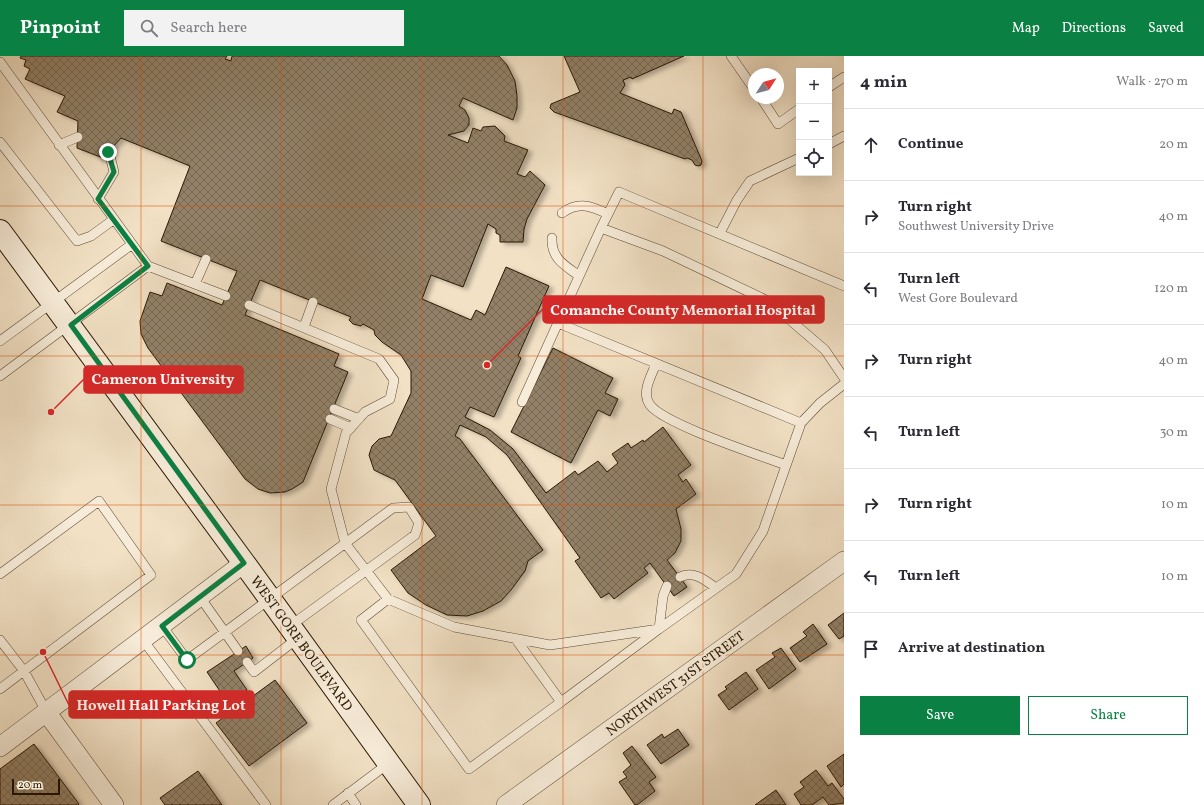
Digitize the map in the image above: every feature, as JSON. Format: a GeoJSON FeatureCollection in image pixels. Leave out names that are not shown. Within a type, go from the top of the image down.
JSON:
{"type":"FeatureCollection","features":[{"type":"Feature","properties":{"kind":"main road","name":"WEST GORE BOULEVARD"},"geometry":{"type":"LineString","coordinates":[[0,231],[71,325],[419,805]]}},
{"type":"Feature","properties":{"kind":"street","name":"NORTHWEST 31ST STREET"},"geometry":{"type":"LineString","coordinates":[[506,805],[844,561]]}},
{"type":"Feature","properties":{"kind":"street"},"geometry":{"type":"LineString","coordinates":[[0,747],[244,563]]}},
{"type":"Feature","properties":{"kind":"street"},"geometry":{"type":"LineString","coordinates":[[47,713],[114,805]]}},
{"type":"Feature","properties":{"kind":"lane"},"geometry":{"type":"LineString","coordinates":[[731,56],[748,80]]}},
{"type":"Feature","properties":{"kind":"lane"},"geometry":{"type":"LineString","coordinates":[[0,62],[131,245],[148,266],[226,296]]}},
{"type":"Feature","properties":{"kind":"lane"},"geometry":{"type":"LineString","coordinates":[[832,85],[844,77]]}},
{"type":"Feature","properties":{"kind":"lane"},"geometry":{"type":"LineString","coordinates":[[764,104],[778,124],[796,111]]}},
{"type":"Feature","properties":{"kind":"lane"},"geometry":{"type":"LineString","coordinates":[[832,142],[844,136]]}},
{"type":"Feature","properties":{"kind":"lane"},"geometry":{"type":"LineString","coordinates":[[59,145],[78,137]]}},
{"type":"Feature","properties":{"kind":"lane"},"geometry":{"type":"LineString","coordinates":[[0,142],[77,241],[91,236],[113,220]]}},
{"type":"Feature","properties":{"kind":"lane"},"geometry":{"type":"LineString","coordinates":[[98,199],[114,172],[108,152]]}},
{"type":"Feature","properties":{"kind":"lane"},"geometry":{"type":"LineString","coordinates":[[720,233],[737,200],[750,182],[796,159]]}},
{"type":"Feature","properties":{"kind":"lane"},"geometry":{"type":"LineString","coordinates":[[522,402],[578,275],[619,192],[844,286]]}},
{"type":"Feature","properties":{"kind":"lane"},"geometry":{"type":"LineString","coordinates":[[562,213],[572,206],[590,206],[608,214]]}},
{"type":"Feature","properties":{"kind":"lane"},"geometry":{"type":"LineString","coordinates":[[601,228],[663,251],[768,301],[825,350],[844,378]]}},
{"type":"Feature","properties":{"kind":"lane"},"geometry":{"type":"LineString","coordinates":[[552,238],[552,248],[561,262],[578,275]]}},
{"type":"Feature","properties":{"kind":"lane"},"geometry":{"type":"LineString","coordinates":[[0,341],[131,245]]}},
{"type":"Feature","properties":{"kind":"lane"},"geometry":{"type":"LineString","coordinates":[[195,284],[206,259]]}},
{"type":"Feature","properties":{"kind":"lane"},"geometry":{"type":"LineString","coordinates":[[0,376],[71,325],[148,266]]}},
{"type":"Feature","properties":{"kind":"lane"},"geometry":{"type":"LineString","coordinates":[[304,327],[313,302]]}},
{"type":"Feature","properties":{"kind":"lane"},"geometry":{"type":"LineString","coordinates":[[249,305],[379,359],[394,380],[390,399],[365,412],[346,434],[331,490],[345,543],[388,599],[454,627],[550,645],[659,629]]}},
{"type":"Feature","properties":{"kind":"lane"},"geometry":{"type":"LineString","coordinates":[[558,323],[801,423]]}},
{"type":"Feature","properties":{"kind":"lane"},"geometry":{"type":"LineString","coordinates":[[656,364],[646,391],[650,405],[670,421],[786,465]]}},
{"type":"Feature","properties":{"kind":"lane"},"geometry":{"type":"LineString","coordinates":[[388,599],[361,620],[469,770],[659,629],[736,574],[763,531],[801,423],[820,403],[844,384]]}},
{"type":"Feature","properties":{"kind":"lane"},"geometry":{"type":"LineString","coordinates":[[334,409],[359,419]]}},
{"type":"Feature","properties":{"kind":"lane"},"geometry":{"type":"LineString","coordinates":[[330,419],[351,428]]}},
{"type":"Feature","properties":{"kind":"lane"},"geometry":{"type":"LineString","coordinates":[[0,574],[99,501],[152,575],[0,689]]}},
{"type":"Feature","properties":{"kind":"lane"},"geometry":{"type":"LineString","coordinates":[[162,626],[187,660],[393,508],[409,507],[420,523],[415,535],[366,571],[294,632],[254,672],[247,662]]}},
{"type":"Feature","properties":{"kind":"lane"},"geometry":{"type":"LineString","coordinates":[[680,577],[686,574],[698,576],[716,588]]}},
{"type":"Feature","properties":{"kind":"lane"},"geometry":{"type":"LineString","coordinates":[[659,629],[663,596],[667,586]]}},
{"type":"Feature","properties":{"kind":"lane"},"geometry":{"type":"LineString","coordinates":[[200,597],[238,651]]}},
{"type":"Feature","properties":{"kind":"lane"},"geometry":{"type":"LineString","coordinates":[[515,638],[560,702]]}},
{"type":"Feature","properties":{"kind":"lane"},"geometry":{"type":"LineString","coordinates":[[0,640],[24,671],[47,713]]}},
{"type":"Feature","properties":{"kind":"lane"},"geometry":{"type":"LineString","coordinates":[[143,640],[266,805]]}},
{"type":"Feature","properties":{"kind":"lane"},"geometry":{"type":"LineString","coordinates":[[333,805],[389,763]]}},
{"type":"Feature","properties":{"kind":"lane"},"geometry":{"type":"LineString","coordinates":[[348,793],[356,805]]}},
{"type":"Feature","properties":{"kind":"building"},"geometry":{"type":"Polygon","coordinates":[[[21,56],[227,56],[225,59],[231,61],[232,56],[499,56],[507,65],[515,81],[517,108],[513,120],[463,98],[459,106],[465,110],[469,118],[469,125],[464,131],[448,135],[468,143],[473,128],[481,131],[483,127],[495,126],[505,136],[504,141],[528,150],[517,174],[525,177],[530,171],[545,185],[527,219],[524,229],[523,242],[500,242],[500,235],[496,233],[496,229],[488,224],[463,287],[431,275],[422,299],[471,320],[476,310],[485,315],[506,267],[549,286],[518,356],[521,358],[494,417],[470,407],[465,417],[490,430],[513,449],[546,493],[575,471],[578,475],[598,461],[607,472],[618,463],[612,454],[628,443],[631,448],[643,440],[644,442],[663,427],[691,465],[678,475],[683,482],[686,479],[696,494],[676,509],[681,529],[681,541],[675,553],[667,560],[687,587],[674,596],[650,563],[644,568],[648,573],[614,599],[609,593],[601,598],[575,561],[580,558],[507,455],[486,437],[460,425],[455,436],[460,439],[543,550],[528,561],[525,571],[501,601],[483,611],[467,616],[447,615],[426,605],[408,593],[391,570],[436,536],[395,480],[374,470],[369,455],[372,446],[379,439],[391,436],[411,393],[411,371],[401,355],[382,342],[375,335],[374,330],[363,324],[361,326],[353,324],[349,320],[351,317],[260,280],[245,315],[339,354],[334,366],[348,372],[303,482],[285,492],[270,493],[258,489],[245,479],[148,348],[141,334],[140,321],[150,292],[162,296],[167,283],[222,305],[237,271],[161,241],[190,166],[121,138],[103,158],[77,148],[78,121],[57,112],[65,96],[25,79],[30,69],[24,66],[26,60],[20,58],[21,56]]]}},
{"type":"Feature","properties":{"kind":"building"},"geometry":{"type":"Polygon","coordinates":[[[564,56],[684,56],[632,79],[631,77],[623,80],[625,85],[620,93],[672,114],[674,109],[681,112],[702,161],[701,165],[695,165],[692,160],[687,158],[685,159],[554,112],[550,108],[551,104],[580,92],[564,56]]]}},
{"type":"Feature","properties":{"kind":"building"},"geometry":{"type":"Polygon","coordinates":[[[553,348],[613,378],[605,393],[618,399],[610,416],[598,410],[571,463],[511,432],[553,348]]]}},
{"type":"Feature","properties":{"kind":"building"},"geometry":{"type":"Polygon","coordinates":[[[844,613],[844,636],[839,639],[828,625],[844,613]]]}},
{"type":"Feature","properties":{"kind":"building"},"geometry":{"type":"Polygon","coordinates":[[[813,624],[827,644],[800,662],[790,648],[807,636],[803,632],[813,624]]]}},
{"type":"Feature","properties":{"kind":"building"},"geometry":{"type":"Polygon","coordinates":[[[246,646],[253,658],[234,671],[247,690],[228,703],[207,672],[246,646]]]}},
{"type":"Feature","properties":{"kind":"building"},"geometry":{"type":"Polygon","coordinates":[[[781,648],[796,669],[769,689],[756,670],[775,657],[772,653],[781,648]]]}},
{"type":"Feature","properties":{"kind":"building"},"geometry":{"type":"Polygon","coordinates":[[[746,672],[758,689],[729,710],[718,695],[727,689],[725,687],[746,672]]]}},
{"type":"Feature","properties":{"kind":"building"},"geometry":{"type":"Polygon","coordinates":[[[275,680],[307,723],[249,766],[216,723],[275,680]]]}},
{"type":"Feature","properties":{"kind":"building"},"geometry":{"type":"Polygon","coordinates":[[[678,729],[689,745],[661,764],[647,745],[662,734],[664,738],[678,729]]]}},
{"type":"Feature","properties":{"kind":"building"},"geometry":{"type":"Polygon","coordinates":[[[34,744],[79,804],[78,805],[0,805],[0,769],[34,744]]]}},
{"type":"Feature","properties":{"kind":"building"},"geometry":{"type":"Polygon","coordinates":[[[632,746],[656,777],[649,782],[655,791],[637,805],[635,805],[619,782],[627,777],[623,772],[631,765],[623,753],[632,746]]]}},
{"type":"Feature","properties":{"kind":"building"},"geometry":{"type":"Polygon","coordinates":[[[844,754],[844,784],[841,787],[827,766],[844,754]]]}},
{"type":"Feature","properties":{"kind":"building"},"geometry":{"type":"Polygon","coordinates":[[[816,770],[828,786],[832,783],[844,799],[844,803],[829,805],[823,797],[812,805],[801,805],[794,794],[804,787],[800,782],[816,770]]]}},
{"type":"Feature","properties":{"kind":"building"},"geometry":{"type":"Polygon","coordinates":[[[198,771],[222,805],[165,805],[160,798],[198,771]]]}},
{"type":"Feature","properties":{"kind":"building"},"geometry":{"type":"Polygon","coordinates":[[[776,790],[786,805],[755,805],[776,790]]]}},
{"type":"Feature","properties":{"kind":"place","name":"Comanche County Memorial Hospital"},"geometry":{"type":"Point","coordinates":[487,365]}},
{"type":"Feature","properties":{"kind":"place","name":"Cameron University"},"geometry":{"type":"Point","coordinates":[51,412]}},
{"type":"Feature","properties":{"kind":"place","name":"Howell Hall Parking Lot"},"geometry":{"type":"Point","coordinates":[43,652]}},
{"type":"Feature","properties":{"kind":"route"},"geometry":{"type":"LineString","coordinates":[[108,152],[114,172],[98,199],[148,266],[71,325],[244,563],[162,626],[187,660]]}}]}
